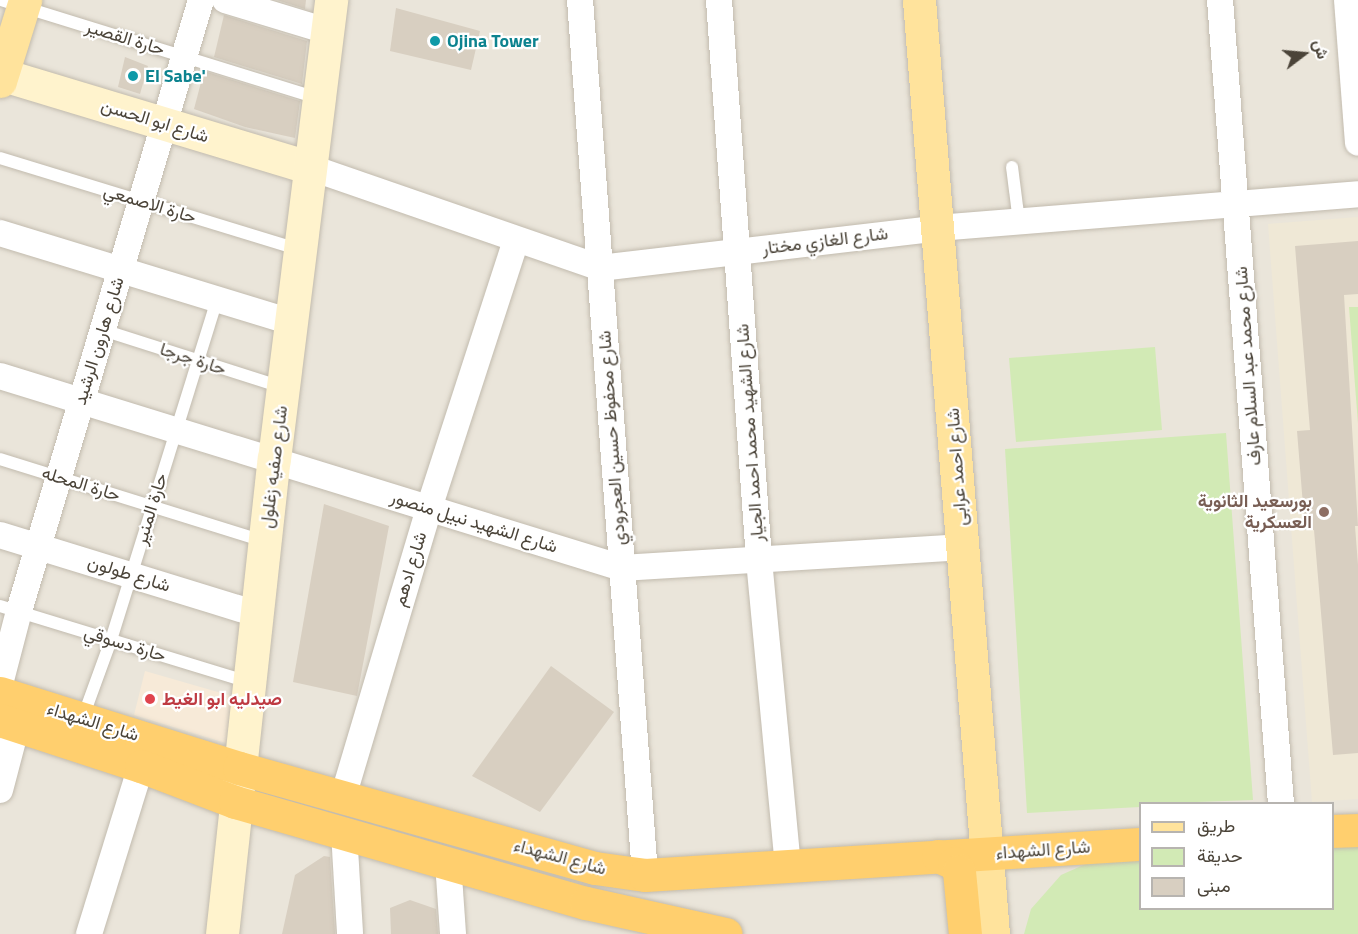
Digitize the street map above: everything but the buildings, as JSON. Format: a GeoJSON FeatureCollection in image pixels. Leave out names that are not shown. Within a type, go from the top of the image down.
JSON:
{"type":"FeatureCollection","features":[{"type":"Feature","properties":{"kind":"highway","name":"شارع الشهداء"},"geometry":{"type":"LineString","coordinates":[[0,693],[83,717],[239,768],[595,868],[645,875],[1139,843]]}},
{"type":"Feature","properties":{"kind":"highway","name":"شارع الشهداء"},"geometry":{"type":"LineString","coordinates":[[8,723],[141,766],[236,802],[586,903],[711,932]]}},
{"type":"Feature","properties":{"kind":"highway"},"geometry":{"type":"LineString","coordinates":[[1334,831],[1358,830]]}},
{"type":"Feature","properties":{"kind":"highway"},"geometry":{"type":"LineString","coordinates":[[938,856],[954,863],[959,871],[965,934]]}},
{"type":"Feature","properties":{"kind":"main road","name":"شارع احمد عرابى"},"geometry":{"type":"LineString","coordinates":[[919,0],[993,934]]}},
{"type":"Feature","properties":{"kind":"main road"},"geometry":{"type":"LineString","coordinates":[[1,76],[16,2]]}},
{"type":"Feature","properties":{"kind":"street","name":"شارع هارون الرشيد"},"geometry":{"type":"LineString","coordinates":[[0,684],[9,609],[38,547],[201,0]]}},
{"type":"Feature","properties":{"kind":"street"},"geometry":{"type":"LineString","coordinates":[[225,0],[329,15]]}},
{"type":"Feature","properties":{"kind":"street","name":"شارع محفوظ حسين العجرودي"},"geometry":{"type":"LineString","coordinates":[[580,0],[645,875]]}},
{"type":"Feature","properties":{"kind":"street","name":"شارع الشهيد محمد احمد الجيار"},"geometry":{"type":"LineString","coordinates":[[719,0],[759,560],[788,866]]}},
{"type":"Feature","properties":{"kind":"street","name":"شارع محمد عبد السلام عارف"},"geometry":{"type":"LineString","coordinates":[[1220,0],[1281,802]]}},
{"type":"Feature","properties":{"kind":"street"},"geometry":{"type":"LineString","coordinates":[[1347,0],[1358,143]]}},
{"type":"Feature","properties":{"kind":"street","name":"شارع صفيه زغلول"},"geometry":{"type":"LineString","coordinates":[[222,934],[274,459],[329,15]]}},
{"type":"Feature","properties":{"kind":"street","name":"شارع ابو الحسن"},"geometry":{"type":"LineString","coordinates":[[1,76],[309,167]]}},
{"type":"Feature","properties":{"kind":"street","name":"شارع الغازي مختار"},"geometry":{"type":"LineString","coordinates":[[309,167],[600,268],[938,228],[1358,194]]}},
{"type":"Feature","properties":{"kind":"street"},"geometry":{"type":"LineString","coordinates":[[0,233],[291,322]]}},
{"type":"Feature","properties":{"kind":"street","name":"شارع ادهم"},"geometry":{"type":"LineString","coordinates":[[343,796],[429,508],[516,240]]}},
{"type":"Feature","properties":{"kind":"street","name":"شارع الشهيد نبيل منصور"},"geometry":{"type":"LineString","coordinates":[[0,376],[622,568],[963,547]]}},
{"type":"Feature","properties":{"kind":"street","name":"شارع طولون"},"geometry":{"type":"LineString","coordinates":[[0,535],[257,614]]}},
{"type":"Feature","properties":{"kind":"street"},"geometry":{"type":"LineString","coordinates":[[0,790],[8,723]]}},
{"type":"Feature","properties":{"kind":"street"},"geometry":{"type":"LineString","coordinates":[[89,934],[141,766]]}},
{"type":"Feature","properties":{"kind":"street"},"geometry":{"type":"LineString","coordinates":[[344,832],[350,934]]}},
{"type":"Feature","properties":{"kind":"street"},"geometry":{"type":"LineString","coordinates":[[448,862],[453,934]]}},
{"type":"Feature","properties":{"kind":"lane","name":"حارة القصير"},"geometry":{"type":"LineString","coordinates":[[16,2],[318,98]]}},
{"type":"Feature","properties":{"kind":"lane","name":"حارة الاصمعي"},"geometry":{"type":"LineString","coordinates":[[0,158],[299,250]]}},
{"type":"Feature","properties":{"kind":"lane"},"geometry":{"type":"LineString","coordinates":[[1012,166],[1019,222]]}},
{"type":"Feature","properties":{"kind":"lane","name":"حارة المنير"},"geometry":{"type":"LineString","coordinates":[[83,717],[111,640],[217,299]]}},
{"type":"Feature","properties":{"kind":"lane","name":"حارة جرجا"},"geometry":{"type":"LineString","coordinates":[[103,330],[283,388]]}},
{"type":"Feature","properties":{"kind":"lane","name":"حارة المحله"},"geometry":{"type":"LineString","coordinates":[[0,459],[265,541]]}},
{"type":"Feature","properties":{"kind":"lane","name":"حارة دسوقي"},"geometry":{"type":"LineString","coordinates":[[9,609],[249,683]]}},
{"type":"Feature","properties":{"kind":"shaded area"},"geometry":{"type":"Polygon","coordinates":[[[0,0],[1358,0],[1358,934],[0,934],[0,0]]]}},
{"type":"Feature","properties":{"kind":"shaded area","name":"بورسعيد الثانوية العسكرية"},"geometry":{"type":"Polygon","coordinates":[[[1358,217],[1358,799],[1312,802],[1268,224],[1358,217]]]}},
{"type":"Feature","properties":{"kind":"shaded area"},"geometry":{"type":"Polygon","coordinates":[[[145,671],[235,697],[229,744],[134,715],[145,671]]]}},
{"type":"Feature","properties":{"kind":"green space"},"geometry":{"type":"Polygon","coordinates":[[[1349,307],[1358,307],[1358,424],[1349,307]]]}},
{"type":"Feature","properties":{"kind":"green space"},"geometry":{"type":"Polygon","coordinates":[[[1155,347],[1162,430],[1016,442],[1009,358],[1155,347]]]}},
{"type":"Feature","properties":{"kind":"green space"},"geometry":{"type":"Polygon","coordinates":[[[1226,433],[1253,800],[1139,802],[1139,807],[1027,813],[1005,449],[1226,433]]]}},
{"type":"Feature","properties":{"kind":"green space"},"geometry":{"type":"Polygon","coordinates":[[[1358,841],[1358,934],[1024,934],[1031,909],[1061,875],[1097,859],[1139,856],[1139,910],[1334,910],[1334,843],[1358,841]]]}},
{"type":"Feature","properties":{"kind":"place","name":"Ojina Tower"},"geometry":{"type":"Point","coordinates":[435,41]}},
{"type":"Feature","properties":{"kind":"place","name":"El Sabe'"},"geometry":{"type":"Point","coordinates":[133,76]}},
{"type":"Feature","properties":{"kind":"place","name":"بورسعيد الثانوية العسكرية"},"geometry":{"type":"Point","coordinates":[1324,512]}},
{"type":"Feature","properties":{"kind":"place","name":"صيدليه ابو الغيط"},"geometry":{"type":"Point","coordinates":[150,699]}}]}
